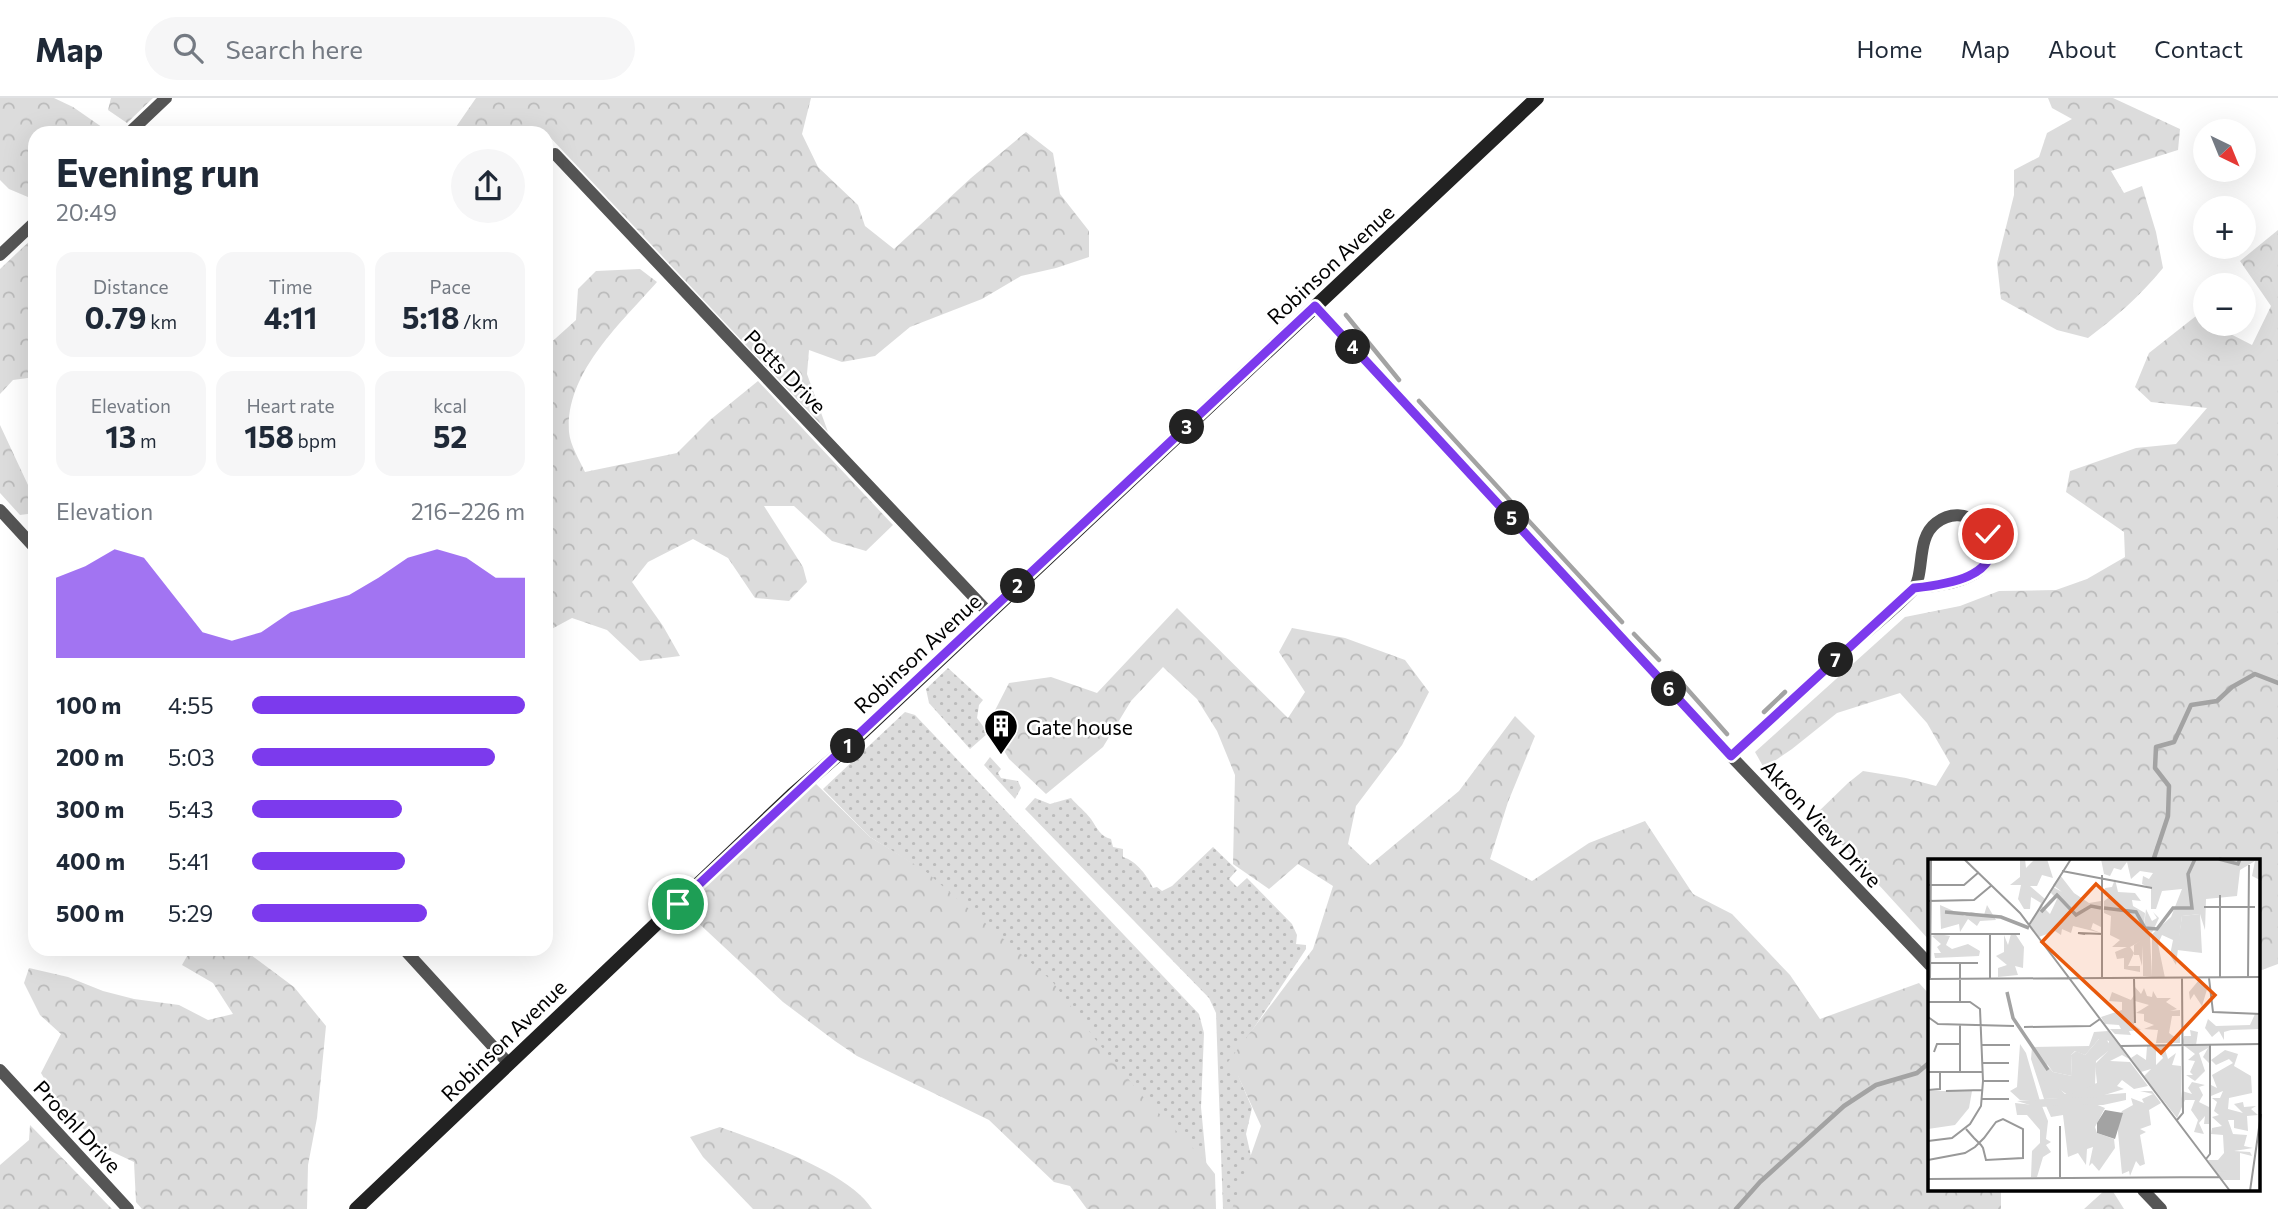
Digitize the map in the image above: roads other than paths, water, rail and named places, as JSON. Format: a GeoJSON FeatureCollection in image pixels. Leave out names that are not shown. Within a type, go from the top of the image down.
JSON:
{"type":"FeatureCollection","features":[{"type":"Feature","properties":{"kind":"main road","name":"Robinson Avenue"},"geometry":{"type":"LineString","coordinates":[[356,1209],[792,795],[848,746],[1537,98]]}},
{"type":"Feature","properties":{"kind":"street"},"geometry":{"type":"LineString","coordinates":[[136,126],[166,98]]}},
{"type":"Feature","properties":{"kind":"street","name":"Potts Drive"},"geometry":{"type":"LineString","coordinates":[[555,154],[989,613]]}},
{"type":"Feature","properties":{"kind":"street"},"geometry":{"type":"LineString","coordinates":[[0,255],[28,229]]}},
{"type":"Feature","properties":{"kind":"street","name":"Akron View Drive"},"geometry":{"type":"LineString","coordinates":[[1315,306],[1731,756],[1928,963]]}},
{"type":"Feature","properties":{"kind":"street"},"geometry":{"type":"LineString","coordinates":[[0,510],[28,540]]}},
{"type":"Feature","properties":{"kind":"street"},"geometry":{"type":"LineString","coordinates":[[1731,756],[1914,588],[1928,530],[1937,522],[1953,515],[1963,515],[1980,525],[1988,534],[1991,554],[1987,563],[1979,570],[1967,577],[1937,586],[1914,588]]}},
{"type":"Feature","properties":{"kind":"street"},"geometry":{"type":"LineString","coordinates":[[410,956],[509,1064]]}},
{"type":"Feature","properties":{"kind":"street","name":"Proehl Drive"},"geometry":{"type":"LineString","coordinates":[[0,1070],[128,1209]]}},
{"type":"Feature","properties":{"kind":"street"},"geometry":{"type":"LineString","coordinates":[[2145,1192],[2161,1209]]}},
{"type":"Feature","properties":{"kind":"waterway"},"geometry":{"type":"LineString","coordinates":[[1346,315],[1399,380]]}},
{"type":"Feature","properties":{"kind":"waterway"},"geometry":{"type":"LineString","coordinates":[[1419,401],[1516,507]]}},
{"type":"Feature","properties":{"kind":"waterway"},"geometry":{"type":"LineString","coordinates":[[1527,519],[1622,622]]}},
{"type":"Feature","properties":{"kind":"waterway"},"geometry":{"type":"LineString","coordinates":[[1634,634],[1659,660]]}},
{"type":"Feature","properties":{"kind":"waterway"},"geometry":{"type":"LineString","coordinates":[[1672,672],[1727,734]]}},
{"type":"Feature","properties":{"kind":"waterway"},"geometry":{"type":"LineString","coordinates":[[2154,859],[2168,816],[2169,786],[2155,768],[2156,747],[2174,742],[2191,705],[2217,701],[2232,687],[2255,674],[2278,683]]}},
{"type":"Feature","properties":{"kind":"waterway"},"geometry":{"type":"LineString","coordinates":[[1764,712],[1785,692]]}},
{"type":"Feature","properties":{"kind":"waterway"},"geometry":{"type":"LineString","coordinates":[[1736,1209],[1760,1182],[1844,1106],[1876,1085],[1917,1073],[1928,1064]]}},
{"type":"Feature","properties":{"kind":"place","name":"Gate house"},"geometry":{"type":"Point","coordinates":[1001,756]}}]}
